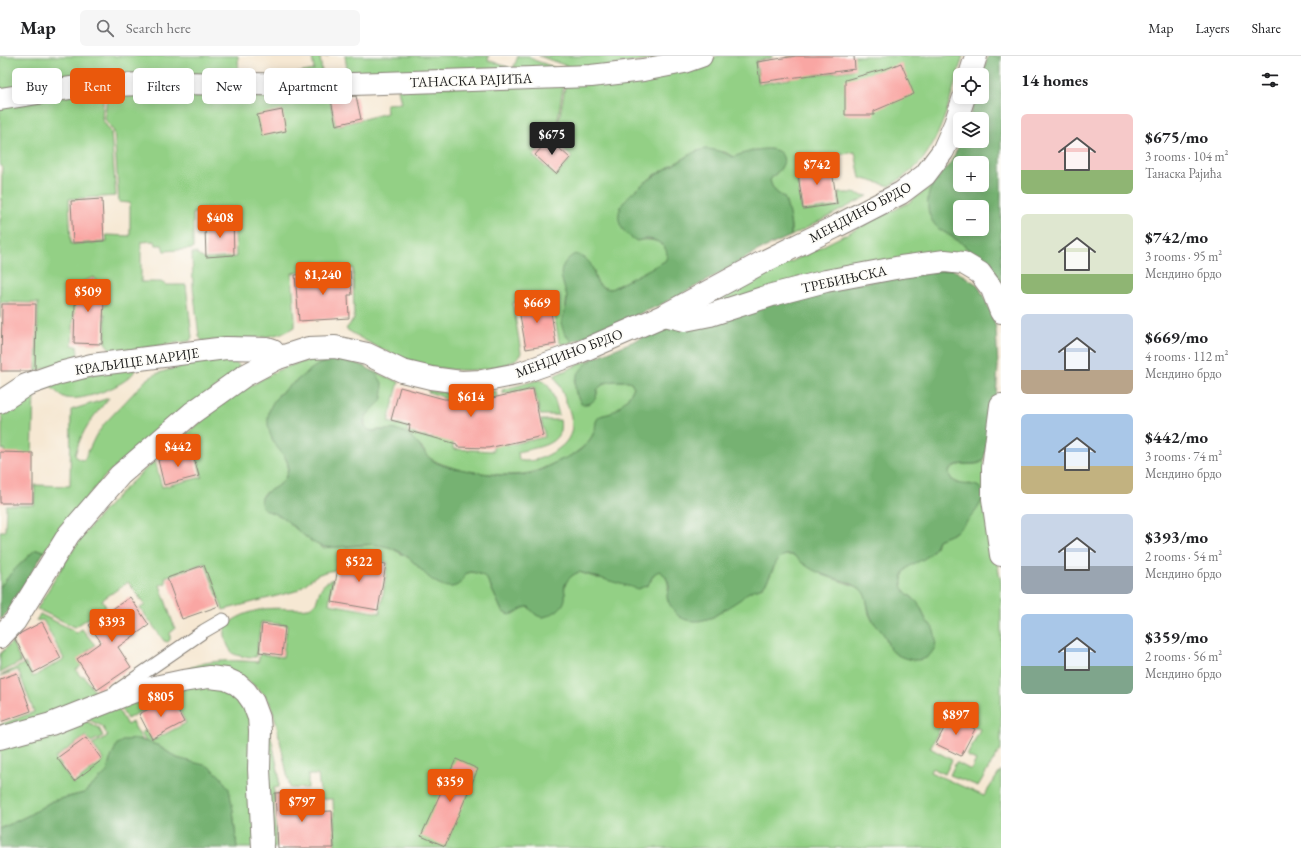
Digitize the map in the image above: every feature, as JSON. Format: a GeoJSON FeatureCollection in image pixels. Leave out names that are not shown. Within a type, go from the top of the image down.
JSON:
{"type":"FeatureCollection","features":[{"type":"Feature","properties":{"kind":"street","name":"ТАНАСКА РАЈИЋА"},"geometry":{"type":"LineString","coordinates":[[0,99],[70,88],[136,84],[352,84],[591,76],[643,70],[684,62],[701,56]]}},
{"type":"Feature","properties":{"kind":"street"},"geometry":{"type":"LineString","coordinates":[[972,68],[976,56]]}},
{"type":"Feature","properties":{"kind":"street","name":"МЕНДИНО БРДО"},"geometry":{"type":"LineString","coordinates":[[0,637],[16,621],[69,534],[120,475],[192,413],[244,376],[278,358],[309,348],[335,347],[367,354],[402,371],[430,378],[461,382],[482,381],[518,374],[575,354],[665,315],[761,263],[901,193],[925,175],[943,151],[956,124],[962,104]]}},
{"type":"Feature","properties":{"kind":"street","name":"ТРЕБИЊСКА"},"geometry":{"type":"LineString","coordinates":[[665,315],[685,320],[710,315],[772,295],[826,281],[901,267],[945,261],[963,263],[980,273],[992,289],[1001,312]]}},
{"type":"Feature","properties":{"kind":"street","name":"КРАЉИЦЕ МАРИЈЕ"},"geometry":{"type":"LineString","coordinates":[[0,402],[26,385],[60,373],[92,365],[226,348],[267,349],[273,351],[278,358]]}},
{"type":"Feature","properties":{"kind":"street"},"geometry":{"type":"LineString","coordinates":[[1001,405],[993,468],[993,499],[1001,555]]}},
{"type":"Feature","properties":{"kind":"street"},"geometry":{"type":"LineString","coordinates":[[0,738],[51,724],[132,692],[209,677],[226,679],[237,684],[246,692],[253,702],[259,718],[259,770],[263,848]]}},
{"type":"Feature","properties":{"kind":"lane"},"geometry":{"type":"LineString","coordinates":[[110,700],[117,690],[204,631],[223,620]]}},
{"type":"Feature","properties":{"kind":"green space"},"geometry":{"type":"Polygon","coordinates":[[[0,56],[238,56],[238,68],[202,68],[202,82],[194,83],[194,68],[133,68],[133,87],[125,87],[125,68],[70,68],[70,91],[62,91],[62,68],[12,68],[12,94],[0,95],[0,56]]]}},
{"type":"Feature","properties":{"kind":"green space"},"geometry":{"type":"Polygon","coordinates":[[[312,56],[328,56],[320,57],[322,68],[314,68],[312,56]]]}},
{"type":"Feature","properties":{"kind":"green space"},"geometry":{"type":"Polygon","coordinates":[[[345,56],[489,56],[488,60],[513,69],[518,56],[529,56],[534,60],[551,66],[558,71],[352,76],[352,68],[347,68],[345,56]]]}},
{"type":"Feature","properties":{"kind":"green space"},"geometry":{"type":"Polygon","coordinates":[[[539,56],[680,56],[578,70],[539,56]]]}},
{"type":"Feature","properties":{"kind":"green space"},"geometry":{"type":"Polygon","coordinates":[[[718,56],[772,56],[772,58],[756,61],[759,84],[790,79],[787,56],[812,56],[815,75],[852,70],[850,56],[963,56],[959,68],[953,68],[953,89],[947,109],[931,147],[916,167],[890,186],[860,178],[855,152],[795,163],[802,211],[840,206],[838,193],[852,193],[868,196],[791,236],[791,225],[784,197],[775,190],[770,180],[782,167],[757,150],[733,157],[725,152],[697,151],[653,176],[629,197],[637,241],[648,240],[660,243],[667,250],[668,255],[666,261],[611,289],[603,287],[596,281],[594,270],[563,283],[567,296],[565,310],[567,337],[572,342],[565,344],[561,344],[559,341],[551,296],[513,303],[521,353],[514,361],[502,365],[480,370],[440,368],[400,357],[381,349],[346,329],[354,319],[353,268],[292,273],[295,327],[286,332],[263,337],[202,341],[199,336],[193,287],[192,253],[197,253],[197,255],[205,259],[236,257],[235,229],[238,225],[237,210],[193,213],[193,249],[164,251],[162,245],[156,245],[155,241],[141,242],[141,282],[161,282],[166,285],[186,285],[192,337],[190,341],[117,352],[110,349],[106,344],[105,314],[86,314],[106,304],[94,277],[68,288],[79,313],[74,313],[72,345],[77,346],[78,354],[74,359],[36,371],[38,303],[0,302],[0,219],[2,166],[0,165],[0,105],[12,103],[62,104],[62,97],[70,96],[70,104],[103,104],[102,119],[111,132],[116,196],[69,199],[71,244],[107,242],[106,235],[130,236],[130,203],[119,202],[114,132],[105,119],[106,104],[125,104],[125,90],[133,90],[133,104],[194,104],[194,90],[202,90],[202,104],[256,104],[256,91],[264,91],[264,104],[331,104],[336,126],[387,113],[386,104],[401,103],[398,89],[564,81],[554,142],[548,138],[533,156],[556,176],[572,157],[555,143],[566,81],[699,63],[718,56]]]}},
{"type":"Feature","properties":{"kind":"green space"},"geometry":{"type":"Polygon","coordinates":[[[988,56],[1001,56],[1001,287],[975,255],[956,239],[935,225],[928,211],[928,195],[930,190],[934,182],[953,158],[953,192],[989,192],[989,156],[954,156],[958,148],[989,148],[989,112],[971,112],[974,104],[989,104],[989,68],[985,68],[988,56]]]}},
{"type":"Feature","properties":{"kind":"green space"},"geometry":{"type":"Polygon","coordinates":[[[707,149],[733,157],[767,149],[780,152],[784,160],[783,164],[780,170],[770,180],[775,190],[784,197],[791,226],[791,236],[759,250],[708,280],[658,306],[572,342],[566,336],[562,325],[567,298],[561,274],[565,262],[575,254],[584,258],[592,268],[598,284],[611,289],[665,261],[667,252],[659,243],[651,239],[637,241],[625,232],[620,224],[620,209],[630,195],[647,181],[692,153],[707,149]]]}},
{"type":"Feature","properties":{"kind":"green space"},"geometry":{"type":"Polygon","coordinates":[[[935,183],[930,190],[930,215],[933,222],[939,228],[963,244],[982,264],[716,302],[757,279],[908,203],[935,183]]]}},
{"type":"Feature","properties":{"kind":"green space"},"geometry":{"type":"Polygon","coordinates":[[[953,269],[978,285],[993,316],[996,329],[998,366],[996,398],[984,460],[975,464],[956,465],[949,472],[950,478],[957,483],[975,485],[979,487],[982,491],[983,497],[981,503],[972,516],[957,531],[938,540],[931,553],[927,557],[908,567],[903,576],[902,586],[921,607],[926,621],[932,626],[935,635],[935,647],[926,658],[913,660],[903,658],[895,654],[890,649],[885,637],[871,618],[865,595],[859,588],[850,583],[815,571],[792,555],[786,555],[779,559],[763,586],[753,590],[713,617],[707,619],[690,621],[680,617],[676,613],[670,605],[668,599],[668,582],[666,577],[660,571],[654,575],[648,585],[638,589],[579,572],[572,576],[565,584],[565,597],[563,604],[554,612],[542,617],[535,614],[529,607],[521,609],[510,615],[502,611],[488,581],[484,576],[471,572],[465,574],[462,581],[457,585],[446,587],[434,581],[409,558],[398,551],[383,546],[368,544],[330,547],[320,546],[314,543],[282,517],[262,507],[261,499],[263,495],[284,480],[288,465],[284,455],[271,437],[268,427],[268,416],[271,406],[285,390],[311,369],[324,362],[344,360],[362,365],[377,375],[382,382],[383,395],[381,400],[365,419],[365,426],[369,430],[399,430],[405,432],[431,459],[445,466],[487,474],[516,475],[533,473],[573,455],[580,450],[593,435],[596,421],[599,417],[614,411],[624,402],[632,391],[634,387],[630,381],[608,382],[597,390],[596,397],[591,403],[582,404],[575,390],[575,383],[584,366],[596,357],[672,325],[810,291],[953,269]]]}},
{"type":"Feature","properties":{"kind":"green space"},"geometry":{"type":"Polygon","coordinates":[[[596,357],[575,380],[576,394],[597,395],[597,390],[603,385],[614,381],[631,382],[634,387],[617,409],[610,414],[601,416],[598,419],[593,435],[582,448],[570,456],[533,472],[511,475],[482,473],[454,468],[431,459],[421,447],[412,441],[385,430],[373,431],[367,429],[365,424],[380,380],[371,370],[399,382],[388,422],[408,427],[407,432],[432,439],[443,397],[428,392],[428,390],[455,394],[453,449],[493,451],[495,400],[476,399],[476,394],[496,391],[508,445],[545,437],[541,420],[560,420],[560,429],[554,440],[541,447],[518,452],[519,460],[530,461],[538,459],[557,450],[569,438],[571,432],[572,424],[569,408],[555,375],[596,357]]]}},
{"type":"Feature","properties":{"kind":"green space"},"geometry":{"type":"Polygon","coordinates":[[[226,358],[237,363],[239,366],[238,370],[108,473],[60,527],[44,552],[41,550],[35,550],[13,571],[0,587],[0,531],[5,531],[6,505],[34,505],[35,485],[70,486],[71,410],[109,398],[93,418],[81,438],[75,455],[78,459],[84,460],[95,437],[105,423],[146,380],[156,374],[168,370],[215,359],[226,358]]]}},
{"type":"Feature","properties":{"kind":"green space"},"geometry":{"type":"Polygon","coordinates":[[[315,359],[329,360],[319,364],[278,395],[272,440],[284,455],[288,464],[287,473],[284,480],[278,486],[263,494],[261,498],[264,509],[281,516],[310,540],[323,548],[378,544],[389,547],[409,558],[423,572],[461,583],[465,574],[471,572],[484,576],[488,581],[502,611],[510,615],[521,609],[529,607],[535,614],[544,617],[565,595],[567,580],[579,572],[597,578],[651,581],[654,574],[660,571],[668,583],[669,602],[699,621],[713,617],[747,593],[763,587],[777,560],[781,556],[793,555],[802,563],[823,575],[858,587],[864,593],[869,614],[872,620],[885,635],[890,650],[931,625],[926,621],[923,612],[912,597],[904,592],[901,584],[906,569],[911,564],[925,558],[936,547],[938,540],[956,532],[971,484],[962,485],[951,479],[949,472],[957,465],[978,464],[984,460],[995,554],[1001,582],[1001,748],[978,786],[950,775],[956,762],[971,770],[976,760],[967,756],[980,729],[948,713],[930,748],[952,760],[945,774],[932,768],[930,772],[984,796],[1001,770],[1001,848],[335,848],[333,799],[321,799],[318,775],[308,775],[308,788],[290,788],[276,722],[271,705],[264,694],[246,679],[179,674],[197,665],[217,661],[258,662],[260,654],[283,657],[287,625],[261,622],[256,657],[239,656],[231,652],[225,635],[226,627],[231,621],[247,613],[255,611],[271,608],[302,609],[311,607],[316,601],[323,585],[333,579],[329,604],[380,613],[388,562],[339,554],[335,570],[317,575],[296,591],[223,610],[205,563],[165,577],[166,583],[160,585],[175,629],[170,633],[170,640],[168,642],[164,641],[140,608],[145,605],[128,582],[102,600],[106,607],[75,627],[37,609],[77,544],[94,521],[144,470],[155,461],[162,487],[202,477],[194,447],[173,453],[171,447],[227,400],[276,371],[315,359]]]}},
{"type":"Feature","properties":{"kind":"green space"},"geometry":{"type":"Polygon","coordinates":[[[127,367],[135,370],[131,376],[115,387],[93,395],[73,399],[66,398],[51,387],[34,392],[32,461],[6,460],[5,449],[2,450],[2,409],[44,384],[127,367]]]}},
{"type":"Feature","properties":{"kind":"green space"},"geometry":{"type":"Polygon","coordinates":[[[538,380],[543,381],[550,388],[559,415],[540,415],[534,387],[503,394],[502,390],[538,380]]]}},
{"type":"Feature","properties":{"kind":"green space"},"geometry":{"type":"Polygon","coordinates":[[[35,550],[41,550],[44,552],[7,613],[0,620],[0,587],[13,571],[35,550]]]}},
{"type":"Feature","properties":{"kind":"green space"},"geometry":{"type":"Polygon","coordinates":[[[40,614],[73,630],[76,633],[82,629],[95,645],[86,652],[90,659],[76,670],[81,677],[84,676],[95,692],[102,689],[104,692],[4,731],[2,724],[34,712],[18,670],[0,676],[25,663],[33,677],[64,659],[43,620],[36,621],[40,614]]]}},
{"type":"Feature","properties":{"kind":"green space"},"geometry":{"type":"Polygon","coordinates":[[[12,642],[21,662],[0,673],[0,654],[12,642]]]}},
{"type":"Feature","properties":{"kind":"green space"},"geometry":{"type":"Polygon","coordinates":[[[190,684],[232,687],[251,715],[257,848],[237,848],[233,810],[189,762],[177,758],[157,745],[146,742],[141,733],[146,730],[152,741],[186,723],[168,689],[190,684]]]}},
{"type":"Feature","properties":{"kind":"green space"},"geometry":{"type":"Polygon","coordinates":[[[165,690],[168,697],[127,719],[118,703],[165,690]]]}},
{"type":"Feature","properties":{"kind":"green space"},"geometry":{"type":"Polygon","coordinates":[[[115,704],[127,725],[132,722],[143,741],[138,739],[110,760],[108,772],[84,793],[52,801],[29,815],[0,829],[0,743],[86,721],[99,728],[103,736],[91,742],[86,736],[55,758],[73,784],[104,760],[92,744],[108,736],[102,726],[87,719],[115,704]]]}},
{"type":"Feature","properties":{"kind":"green space"},"geometry":{"type":"Polygon","coordinates":[[[268,723],[279,775],[279,787],[274,788],[276,848],[269,848],[268,723]]]}},
{"type":"Feature","properties":{"kind":"green space"},"geometry":{"type":"Polygon","coordinates":[[[138,739],[157,745],[177,758],[208,766],[220,776],[229,789],[237,848],[0,848],[0,829],[29,815],[52,801],[84,793],[107,772],[110,760],[117,744],[124,740],[138,739]]]}},
{"type":"Feature","properties":{"kind":"building"},"geometry":{"type":"Polygon","coordinates":[[[796,56],[854,56],[855,69],[760,82],[757,62],[796,56]]]}},
{"type":"Feature","properties":{"kind":"building"},"geometry":{"type":"Polygon","coordinates":[[[901,63],[914,94],[874,111],[874,115],[845,115],[845,80],[901,63]]]}},
{"type":"Feature","properties":{"kind":"building"},"geometry":{"type":"Polygon","coordinates":[[[352,96],[356,96],[361,119],[336,125],[332,104],[352,104],[352,96]]]}},
{"type":"Feature","properties":{"kind":"building"},"geometry":{"type":"Polygon","coordinates":[[[282,110],[286,131],[262,136],[257,115],[282,110]]]}},
{"type":"Feature","properties":{"kind":"building"},"geometry":{"type":"Polygon","coordinates":[[[549,139],[570,158],[556,174],[535,155],[549,139]]]}},
{"type":"Feature","properties":{"kind":"building"},"geometry":{"type":"Polygon","coordinates":[[[831,163],[837,204],[803,209],[797,167],[831,163]]]}},
{"type":"Feature","properties":{"kind":"building"},"geometry":{"type":"Polygon","coordinates":[[[102,199],[104,241],[73,243],[71,201],[102,199]]]}},
{"type":"Feature","properties":{"kind":"building"},"geometry":{"type":"Polygon","coordinates":[[[233,216],[234,255],[206,257],[205,228],[233,216]]]}},
{"type":"Feature","properties":{"kind":"building"},"geometry":{"type":"Polygon","coordinates":[[[350,271],[352,295],[348,295],[349,318],[299,321],[295,275],[350,271]]]}},
{"type":"Feature","properties":{"kind":"building"},"geometry":{"type":"Polygon","coordinates":[[[93,278],[104,300],[102,344],[74,343],[75,304],[77,304],[70,289],[93,278]]]}},
{"type":"Feature","properties":{"kind":"building"},"geometry":{"type":"Polygon","coordinates":[[[549,299],[556,344],[526,349],[518,304],[549,299]]]}},
{"type":"Feature","properties":{"kind":"building"},"geometry":{"type":"Polygon","coordinates":[[[2,304],[36,304],[35,369],[29,371],[1,371],[2,304]]]}},
{"type":"Feature","properties":{"kind":"building"},"geometry":{"type":"Polygon","coordinates":[[[400,387],[444,399],[483,400],[533,389],[543,436],[488,448],[457,447],[457,444],[409,431],[410,425],[391,420],[400,387]]]}},
{"type":"Feature","properties":{"kind":"building"},"geometry":{"type":"Polygon","coordinates":[[[192,451],[199,476],[164,485],[158,460],[192,451]]]}},
{"type":"Feature","properties":{"kind":"building"},"geometry":{"type":"Polygon","coordinates":[[[0,452],[33,453],[33,503],[0,503],[0,452]]]}},
{"type":"Feature","properties":{"kind":"building"},"geometry":{"type":"Polygon","coordinates":[[[340,556],[386,564],[378,610],[332,602],[340,556]]]}},
{"type":"Feature","properties":{"kind":"building"},"geometry":{"type":"Polygon","coordinates":[[[204,565],[219,606],[182,619],[167,578],[204,565]]]}},
{"type":"Feature","properties":{"kind":"building"},"geometry":{"type":"Polygon","coordinates":[[[130,597],[149,625],[118,647],[131,667],[97,690],[77,659],[101,642],[89,625],[130,597]]]}},
{"type":"Feature","properties":{"kind":"building"},"geometry":{"type":"Polygon","coordinates":[[[42,622],[61,658],[33,673],[15,639],[21,633],[42,622]]]}},
{"type":"Feature","properties":{"kind":"building"},"geometry":{"type":"Polygon","coordinates":[[[262,624],[285,627],[282,655],[259,652],[262,624]]]}},
{"type":"Feature","properties":{"kind":"building"},"geometry":{"type":"Polygon","coordinates":[[[17,673],[31,711],[0,722],[0,679],[17,673]]]}},
{"type":"Feature","properties":{"kind":"building"},"geometry":{"type":"Polygon","coordinates":[[[171,698],[184,722],[152,739],[139,714],[171,698]]]}},
{"type":"Feature","properties":{"kind":"building"},"geometry":{"type":"Polygon","coordinates":[[[950,717],[975,729],[961,756],[936,744],[950,717]]]}},
{"type":"Feature","properties":{"kind":"building"},"geometry":{"type":"Polygon","coordinates":[[[86,737],[102,760],[74,781],[57,758],[86,737]]]}},
{"type":"Feature","properties":{"kind":"building"},"geometry":{"type":"Polygon","coordinates":[[[456,759],[478,769],[445,846],[421,836],[456,759]]]}},
{"type":"Feature","properties":{"kind":"building"},"geometry":{"type":"Polygon","coordinates":[[[309,791],[310,812],[332,811],[334,848],[278,848],[275,793],[309,791]]]}}]}
